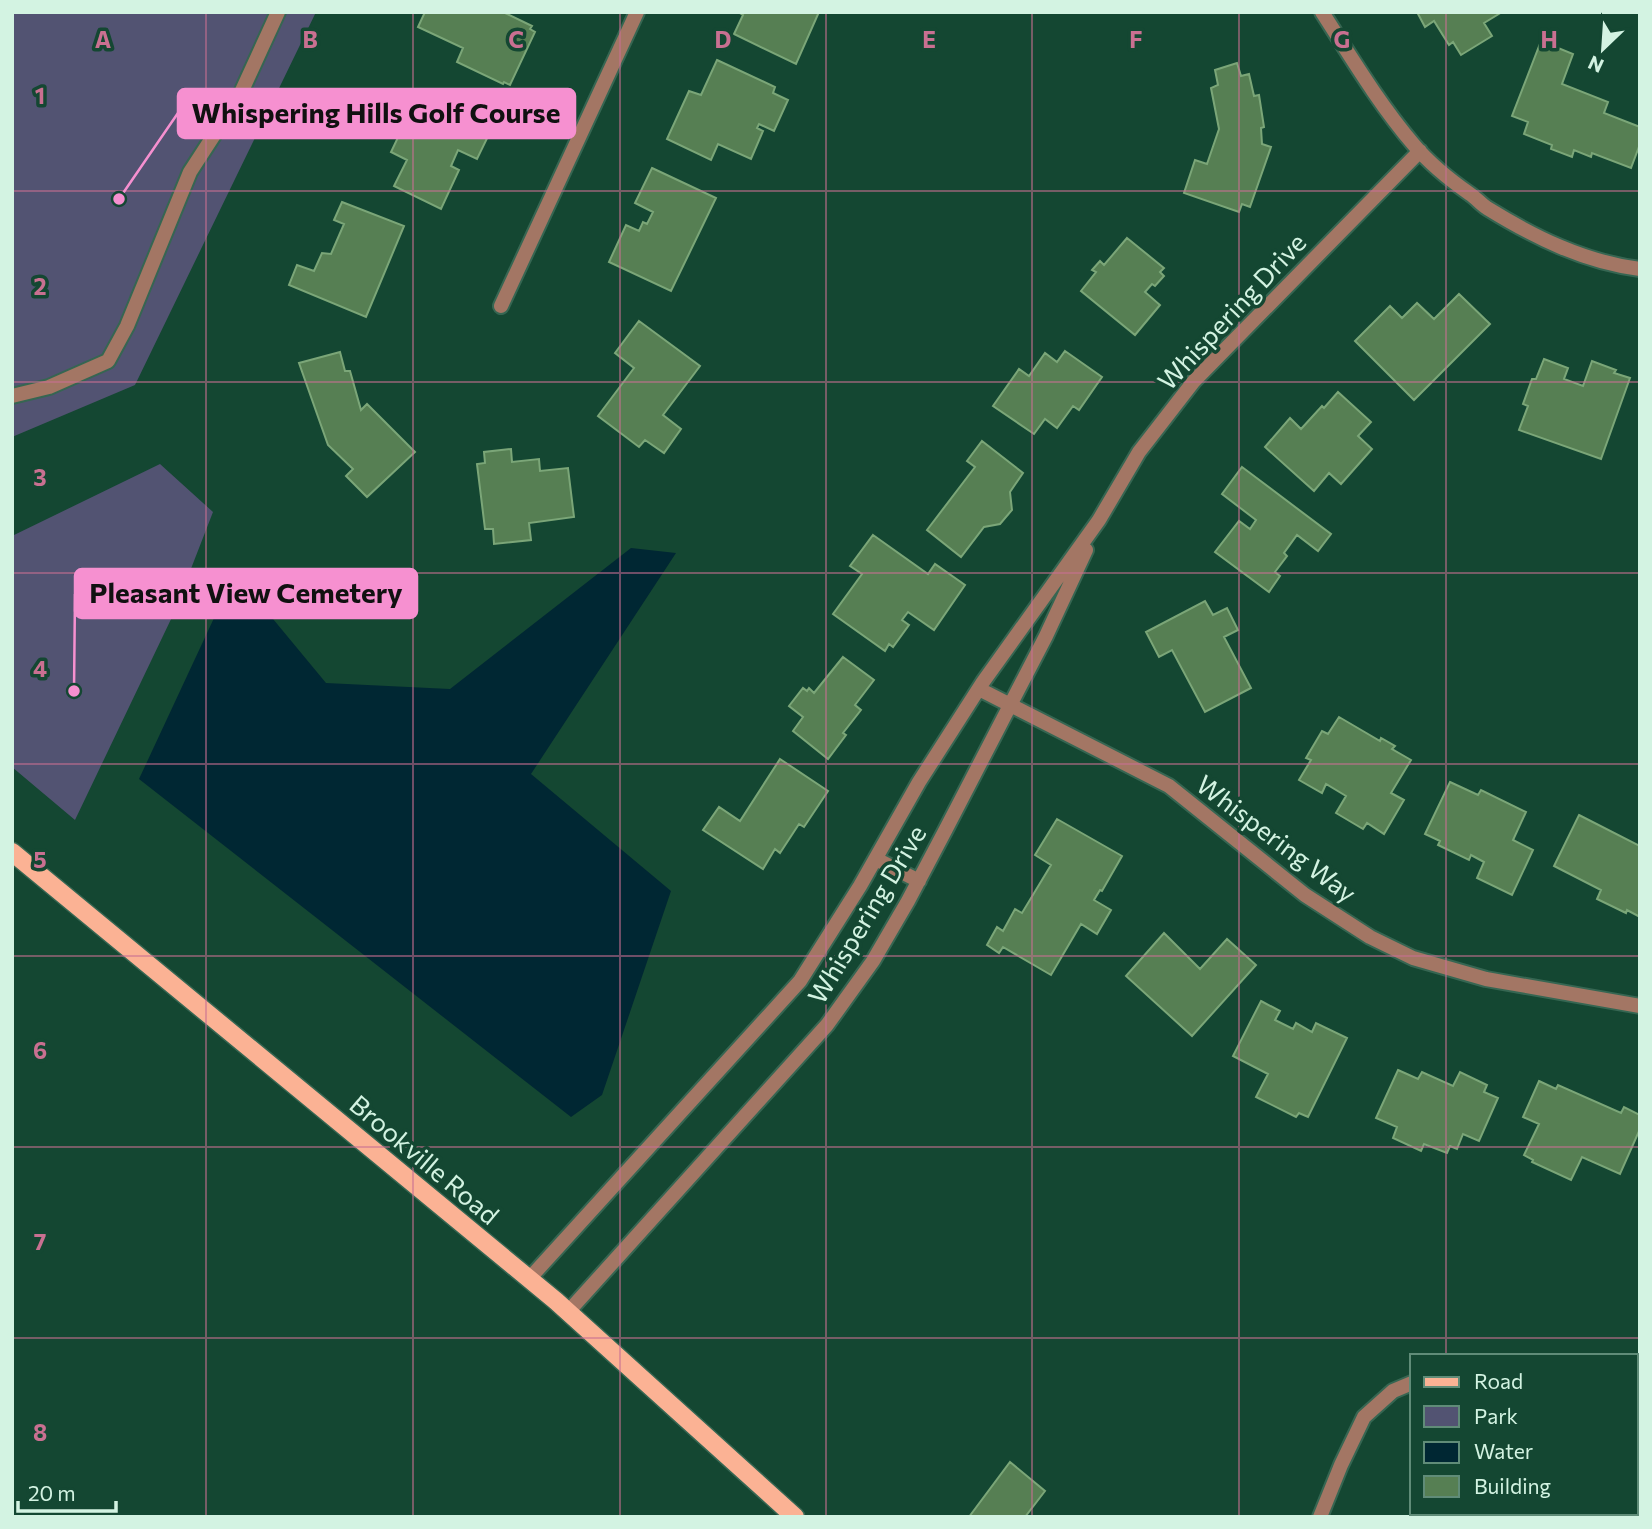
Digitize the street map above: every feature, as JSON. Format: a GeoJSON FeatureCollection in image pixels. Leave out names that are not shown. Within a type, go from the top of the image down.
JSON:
{"type":"FeatureCollection","features":[{"type":"Feature","properties":{"kind":"main road","name":"Brookville Road"},"geometry":{"type":"LineString","coordinates":[[12,852],[568,1312],[795,1517]]}},
{"type":"Feature","properties":{"kind":"street"},"geometry":{"type":"LineString","coordinates":[[12,396],[49,387],[108,360],[127,326],[190,173],[240,95],[278,12]]}},
{"type":"Feature","properties":{"kind":"street"},"geometry":{"type":"LineString","coordinates":[[501,306],[637,12]]}},
{"type":"Feature","properties":{"kind":"street"},"geometry":{"type":"LineString","coordinates":[[1322,12],[1384,108],[1449,180],[1485,207],[1536,237],[1619,267],[1640,269]]}},
{"type":"Feature","properties":{"kind":"street","name":"Whispering Drive"},"geometry":{"type":"LineString","coordinates":[[568,1312],[827,1025],[873,961],[919,881],[1046,636],[1100,520],[1139,452],[1194,381],[1420,151]]}},
{"type":"Feature","properties":{"kind":"street","name":"Whispering Drive"},"geometry":{"type":"LineString","coordinates":[[529,1279],[800,981],[876,859],[919,782],[979,689],[1100,520]]}},
{"type":"Feature","properties":{"kind":"street","name":"Whispering Way"},"geometry":{"type":"LineString","coordinates":[[979,689],[1169,786],[1305,895],[1370,937],[1413,958],[1486,979],[1640,1006]]}},
{"type":"Feature","properties":{"kind":"street"},"geometry":{"type":"LineString","coordinates":[[876,859],[919,881]]}},
{"type":"Feature","properties":{"kind":"street"},"geometry":{"type":"LineString","coordinates":[[1320,1517],[1364,1417],[1393,1391],[1410,1384]]}},
{"type":"Feature","properties":{"kind":"green space"},"geometry":{"type":"Polygon","coordinates":[[[12,12],[316,12],[135,385],[12,437],[12,12]]]}},
{"type":"Feature","properties":{"kind":"green space"},"geometry":{"type":"Polygon","coordinates":[[[160,464],[213,512],[173,615],[75,820],[12,767],[12,536],[160,464]]]}},
{"type":"Feature","properties":{"kind":"water"},"geometry":{"type":"Polygon","coordinates":[[[631,548],[676,553],[531,774],[671,891],[602,1095],[571,1117],[139,779],[235,573],[326,683],[450,689],[631,548]]]}},
{"type":"Feature","properties":{"kind":"building"},"geometry":{"type":"Polygon","coordinates":[[[425,12],[503,12],[532,26],[530,29],[535,32],[510,85],[457,62],[463,48],[418,27],[425,12]]]}},
{"type":"Feature","properties":{"kind":"building"},"geometry":{"type":"Polygon","coordinates":[[[738,12],[819,12],[796,64],[734,34],[743,15],[738,12]]]}},
{"type":"Feature","properties":{"kind":"building"},"geometry":{"type":"Polygon","coordinates":[[[1417,12],[1502,12],[1484,23],[1492,36],[1461,55],[1453,42],[1449,45],[1434,21],[1425,27],[1417,12]]]}},
{"type":"Feature","properties":{"kind":"building"},"geometry":{"type":"Polygon","coordinates":[[[1541,41],[1573,54],[1562,84],[1608,102],[1604,113],[1640,127],[1640,144],[1631,168],[1592,153],[1591,157],[1574,150],[1572,157],[1551,149],[1552,145],[1524,134],[1528,122],[1512,116],[1541,41]]]}},
{"type":"Feature","properties":{"kind":"building"},"geometry":{"type":"Polygon","coordinates":[[[717,60],[775,87],[773,93],[788,100],[774,131],[759,124],[757,128],[763,131],[751,159],[718,144],[711,160],[667,139],[689,91],[701,95],[717,60]]]}},
{"type":"Feature","properties":{"kind":"building"},"geometry":{"type":"Polygon","coordinates":[[[1237,63],[1241,76],[1249,74],[1254,96],[1259,95],[1264,127],[1261,128],[1262,144],[1271,147],[1250,207],[1242,204],[1239,212],[1184,193],[1195,160],[1207,164],[1219,129],[1211,88],[1218,85],[1215,70],[1237,63]]]}},
{"type":"Feature","properties":{"kind":"building"},"geometry":{"type":"Polygon","coordinates":[[[437,94],[495,122],[477,159],[458,150],[451,166],[459,170],[441,209],[394,186],[407,160],[391,152],[412,108],[427,116],[437,94]]]}},
{"type":"Feature","properties":{"kind":"building"},"geometry":{"type":"Polygon","coordinates":[[[652,168],[716,198],[671,291],[609,262],[626,225],[639,231],[643,222],[647,224],[653,212],[635,203],[652,168]]]}},
{"type":"Feature","properties":{"kind":"building"},"geometry":{"type":"Polygon","coordinates":[[[342,202],[404,226],[366,317],[289,285],[297,265],[314,271],[322,253],[331,254],[344,224],[334,220],[342,202]]]}},
{"type":"Feature","properties":{"kind":"building"},"geometry":{"type":"Polygon","coordinates":[[[1127,238],[1164,268],[1160,272],[1164,276],[1145,292],[1160,305],[1135,335],[1081,291],[1096,272],[1092,270],[1100,261],[1104,265],[1127,238]]]}},
{"type":"Feature","properties":{"kind":"building"},"geometry":{"type":"Polygon","coordinates":[[[1459,294],[1490,324],[1414,400],[1355,341],[1390,306],[1402,318],[1417,303],[1434,319],[1459,294]]]}},
{"type":"Feature","properties":{"kind":"building"},"geometry":{"type":"Polygon","coordinates":[[[639,321],[700,366],[663,415],[681,429],[664,453],[645,440],[639,447],[598,416],[634,368],[615,353],[639,321]]]}},
{"type":"Feature","properties":{"kind":"building"},"geometry":{"type":"Polygon","coordinates":[[[1065,351],[1102,377],[1079,410],[1073,406],[1057,428],[1045,419],[1034,434],[993,406],[1019,369],[1029,376],[1045,353],[1057,362],[1065,351]]]}},
{"type":"Feature","properties":{"kind":"building"},"geometry":{"type":"Polygon","coordinates":[[[340,352],[345,371],[350,371],[361,410],[367,404],[415,452],[367,497],[346,476],[353,469],[328,445],[299,363],[340,352]]]}},
{"type":"Feature","properties":{"kind":"building"},"geometry":{"type":"Polygon","coordinates":[[[1544,359],[1568,368],[1564,379],[1583,386],[1592,361],[1630,378],[1601,459],[1519,430],[1528,406],[1523,404],[1532,379],[1536,379],[1544,359]]]}},
{"type":"Feature","properties":{"kind":"building"},"geometry":{"type":"Polygon","coordinates":[[[1338,392],[1371,422],[1358,436],[1372,449],[1341,484],[1329,473],[1314,491],[1265,447],[1290,418],[1301,429],[1338,392]]]}},
{"type":"Feature","properties":{"kind":"building"},"geometry":{"type":"Polygon","coordinates":[[[982,441],[1023,473],[1010,492],[1012,510],[1000,524],[984,527],[961,557],[927,530],[975,467],[967,461],[982,441]]]}},
{"type":"Feature","properties":{"kind":"building"},"geometry":{"type":"Polygon","coordinates":[[[511,449],[512,462],[539,459],[540,471],[568,468],[574,517],[529,523],[531,540],[494,544],[493,529],[485,529],[477,464],[485,463],[484,452],[511,449]]]}},
{"type":"Feature","properties":{"kind":"building"},"geometry":{"type":"Polygon","coordinates":[[[1242,467],[1331,534],[1318,551],[1297,535],[1284,553],[1287,556],[1275,572],[1280,576],[1269,592],[1215,552],[1239,521],[1250,529],[1256,520],[1222,494],[1242,467]]]}},
{"type":"Feature","properties":{"kind":"building"},"geometry":{"type":"Polygon","coordinates":[[[873,535],[928,574],[935,564],[965,585],[934,630],[908,612],[902,620],[909,625],[893,647],[889,644],[885,651],[833,614],[862,574],[850,566],[873,535]]]}},
{"type":"Feature","properties":{"kind":"building"},"geometry":{"type":"Polygon","coordinates":[[[1205,601],[1213,615],[1227,608],[1238,630],[1224,637],[1251,688],[1205,712],[1172,650],[1159,657],[1146,632],[1205,601]]]}},
{"type":"Feature","properties":{"kind":"building"},"geometry":{"type":"Polygon","coordinates":[[[843,657],[874,680],[855,705],[861,710],[828,759],[793,731],[803,717],[789,706],[803,688],[807,691],[809,688],[814,693],[843,657]]]}},
{"type":"Feature","properties":{"kind":"building"},"geometry":{"type":"Polygon","coordinates":[[[1339,717],[1380,741],[1381,738],[1395,746],[1392,749],[1411,760],[1391,793],[1404,800],[1384,834],[1367,823],[1363,829],[1336,813],[1346,796],[1326,784],[1322,793],[1299,780],[1311,760],[1306,758],[1322,731],[1328,734],[1339,717]]]}},
{"type":"Feature","properties":{"kind":"building"},"geometry":{"type":"Polygon","coordinates":[[[780,759],[828,791],[804,827],[799,824],[780,853],[775,849],[763,869],[703,830],[719,807],[740,821],[780,759]]]}},
{"type":"Feature","properties":{"kind":"building"},"geometry":{"type":"Polygon","coordinates":[[[1450,782],[1478,795],[1481,790],[1526,812],[1513,840],[1533,850],[1512,895],[1477,878],[1484,862],[1471,855],[1469,860],[1438,845],[1440,841],[1425,834],[1450,782]]]}},
{"type":"Feature","properties":{"kind":"building"},"geometry":{"type":"Polygon","coordinates":[[[1579,815],[1640,846],[1640,917],[1597,899],[1601,890],[1554,866],[1579,815]]]}},
{"type":"Feature","properties":{"kind":"building"},"geometry":{"type":"Polygon","coordinates":[[[1057,819],[1122,856],[1094,900],[1111,910],[1097,934],[1081,924],[1051,975],[1003,947],[999,953],[987,945],[997,927],[1003,931],[1015,909],[1022,913],[1051,865],[1035,855],[1057,819]]]}},
{"type":"Feature","properties":{"kind":"building"},"geometry":{"type":"Polygon","coordinates":[[[1164,933],[1200,969],[1227,939],[1256,965],[1192,1036],[1126,976],[1164,933]]]}},
{"type":"Feature","properties":{"kind":"building"},"geometry":{"type":"Polygon","coordinates":[[[1261,1001],[1280,1011],[1275,1020],[1293,1029],[1296,1023],[1312,1032],[1316,1023],[1347,1038],[1308,1117],[1299,1113],[1296,1117],[1256,1097],[1268,1074],[1233,1056],[1261,1001]]]}},
{"type":"Feature","properties":{"kind":"building"},"geometry":{"type":"Polygon","coordinates":[[[1398,1070],[1418,1079],[1422,1072],[1453,1086],[1460,1072],[1487,1085],[1484,1092],[1498,1098],[1479,1141],[1463,1134],[1457,1149],[1450,1146],[1447,1153],[1424,1144],[1421,1151],[1393,1138],[1397,1127],[1376,1118],[1398,1070]]]}},
{"type":"Feature","properties":{"kind":"building"},"geometry":{"type":"Polygon","coordinates":[[[1539,1081],[1556,1089],[1558,1085],[1621,1113],[1624,1107],[1640,1115],[1640,1129],[1620,1174],[1582,1157],[1571,1180],[1532,1162],[1533,1160],[1524,1155],[1539,1124],[1523,1117],[1539,1081]]]}},
{"type":"Feature","properties":{"kind":"building"},"geometry":{"type":"Polygon","coordinates":[[[1010,1462],[1045,1491],[1025,1517],[969,1517],[1010,1462]]]}},
{"type":"Feature","properties":{"kind":"place","name":"Whispering Hills Golf Course"},"geometry":{"type":"Point","coordinates":[119,199]}},
{"type":"Feature","properties":{"kind":"place","name":"Pleasant View Cemetery"},"geometry":{"type":"Point","coordinates":[74,691]}}]}
